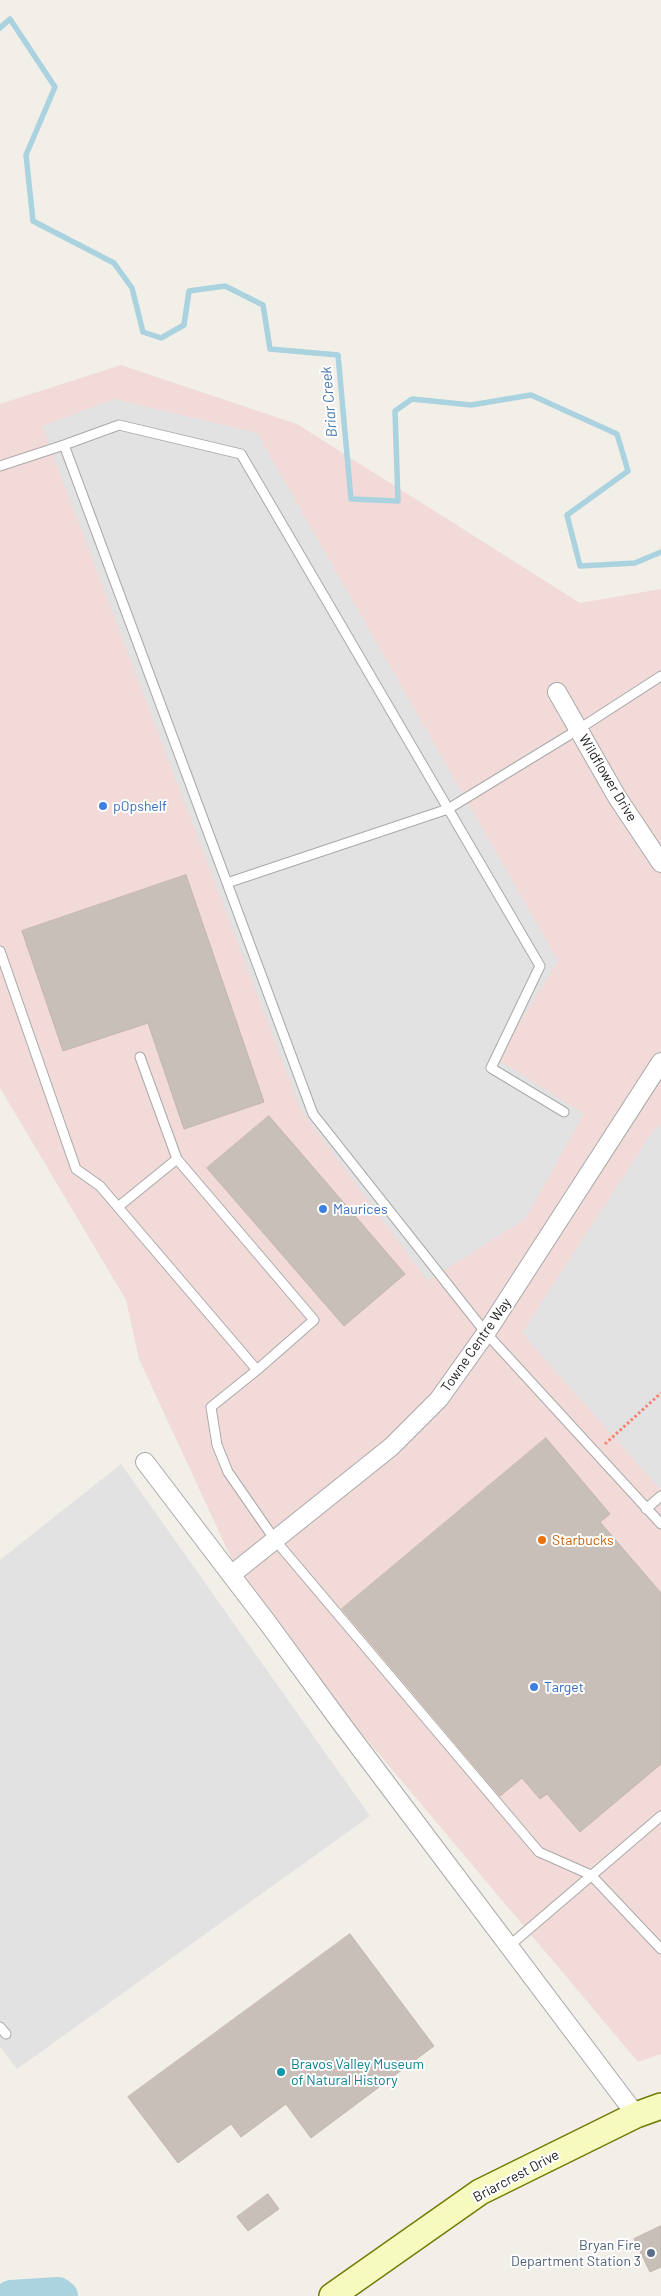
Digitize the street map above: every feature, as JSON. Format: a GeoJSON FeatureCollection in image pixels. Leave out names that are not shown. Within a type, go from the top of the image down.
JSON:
{"type":"FeatureCollection","features":[{"type":"Feature","properties":{"kind":"main road","name":"Briarcrest Drive"},"geometry":{"type":"LineString","coordinates":[[332,2296],[480,2192],[636,2115],[661,2106]]}},
{"type":"Feature","properties":{"kind":"street","name":"Wildflower Drive"},"geometry":{"type":"LineString","coordinates":[[557,692],[617,797],[661,863]]}},
{"type":"Feature","properties":{"kind":"street","name":"Towne Centre Way"},"geometry":{"type":"LineString","coordinates":[[230,1575],[391,1447],[439,1399],[486,1333],[661,1062]]}},
{"type":"Feature","properties":{"kind":"street"},"geometry":{"type":"LineString","coordinates":[[145,1462],[636,2115]]}},
{"type":"Feature","properties":{"kind":"lane"},"geometry":{"type":"LineString","coordinates":[[0,466],[119,425],[241,454],[540,966],[491,1068],[564,1112]]}},
{"type":"Feature","properties":{"kind":"lane"},"geometry":{"type":"LineString","coordinates":[[64,445],[313,1114],[486,1333],[661,1524]]}},
{"type":"Feature","properties":{"kind":"lane"},"geometry":{"type":"LineString","coordinates":[[227,883],[448,809],[661,676]]}},
{"type":"Feature","properties":{"kind":"lane"},"geometry":{"type":"LineString","coordinates":[[0,951],[76,1169],[100,1186],[257,1370]]}},
{"type":"Feature","properties":{"kind":"lane"},"geometry":{"type":"LineString","coordinates":[[140,1056],[177,1159],[314,1320],[257,1370],[210,1407],[217,1445],[228,1472],[275,1540],[539,1852],[592,1875],[661,1949]]}},
{"type":"Feature","properties":{"kind":"lane"},"geometry":{"type":"LineString","coordinates":[[118,1207],[177,1159]]}},
{"type":"Feature","properties":{"kind":"lane"},"geometry":{"type":"LineString","coordinates":[[646,1509],[661,1496]]}},
{"type":"Feature","properties":{"kind":"lane"},"geometry":{"type":"LineString","coordinates":[[509,1946],[661,1816]]}},
{"type":"Feature","properties":{"kind":"path"},"geometry":{"type":"LineString","coordinates":[[595,1452],[661,1393]]}},
{"type":"Feature","properties":{"kind":"shaded area"},"geometry":{"type":"Polygon","coordinates":[[[121,365],[297,424],[580,603],[661,589],[661,2054],[638,2062],[252,1603],[139,1359],[126,1300],[0,1088],[0,404],[121,365]]]}},
{"type":"Feature","properties":{"kind":"shaded area"},"geometry":{"type":"Polygon","coordinates":[[[114,399],[257,433],[558,961],[497,1059],[584,1114],[525,1219],[428,1281],[301,1110],[42,426],[114,399]]]}},
{"type":"Feature","properties":{"kind":"shaded area"},"geometry":{"type":"Polygon","coordinates":[[[661,1124],[661,1490],[522,1333],[653,1131],[661,1124]]]}},
{"type":"Feature","properties":{"kind":"shaded area"},"geometry":{"type":"Polygon","coordinates":[[[121,1464],[370,1816],[17,2069],[0,2047],[0,1560],[121,1464]]]}},
{"type":"Feature","properties":{"kind":"building"},"geometry":{"type":"Polygon","coordinates":[[[186,875],[264,1102],[184,1129],[148,1023],[63,1051],[22,931],[186,875]]]}},
{"type":"Feature","properties":{"kind":"building"},"geometry":{"type":"Polygon","coordinates":[[[269,1116],[405,1274],[344,1326],[207,1168],[269,1116]]]}},
{"type":"Feature","properties":{"kind":"building","name":"Target"},"geometry":{"type":"Polygon","coordinates":[[[546,1438],[610,1514],[600,1522],[661,1593],[661,1764],[580,1832],[547,1794],[540,1799],[522,1778],[500,1796],[342,1609],[546,1438]]]}},
{"type":"Feature","properties":{"kind":"building","name":"Bravos Valley Museum of Natural History"},"geometry":{"type":"Polygon","coordinates":[[[350,1934],[434,2046],[311,2138],[286,2104],[241,2137],[231,2124],[178,2163],[128,2097],[350,1934]]]}},
{"type":"Feature","properties":{"kind":"building"},"geometry":{"type":"Polygon","coordinates":[[[268,2194],[279,2209],[248,2231],[237,2217],[268,2194]]]}},
{"type":"Feature","properties":{"kind":"building","name":"Bryan Fire Department Station 3"},"geometry":{"type":"Polygon","coordinates":[[[661,2226],[661,2267],[650,2272],[634,2239],[661,2226]]]}},
{"type":"Feature","properties":{"kind":"waterway","name":"Briar Creek"},"geometry":{"type":"LineString","coordinates":[[0,28],[10,19],[55,87],[26,155],[33,221],[114,263],[132,288],[143,332],[161,338],[184,325],[189,291],[225,286],[263,305],[270,349],[338,355],[351,499],[398,501],[395,411],[412,399],[471,405],[531,395],[617,434],[628,471],[567,515],[580,566],[635,563],[661,552]]}},
{"type":"Feature","properties":{"kind":"waterway"},"geometry":{"type":"LineString","coordinates":[[11,2296],[58,2293],[62,2296]]}},
{"type":"Feature","properties":{"kind":"place","name":"pOpshelf"},"geometry":{"type":"Point","coordinates":[103,806]}},
{"type":"Feature","properties":{"kind":"place","name":"Maurices"},"geometry":{"type":"Point","coordinates":[323,1209]}},
{"type":"Feature","properties":{"kind":"place","name":"Starbucks"},"geometry":{"type":"Point","coordinates":[542,1540]}},
{"type":"Feature","properties":{"kind":"place","name":"Target"},"geometry":{"type":"Point","coordinates":[534,1687]}},
{"type":"Feature","properties":{"kind":"place","name":"Bravos Valley Museum of Natural History"},"geometry":{"type":"Point","coordinates":[281,2072]}},
{"type":"Feature","properties":{"kind":"place","name":"Bryan Fire Department Station 3"},"geometry":{"type":"Point","coordinates":[651,2253]}}]}
